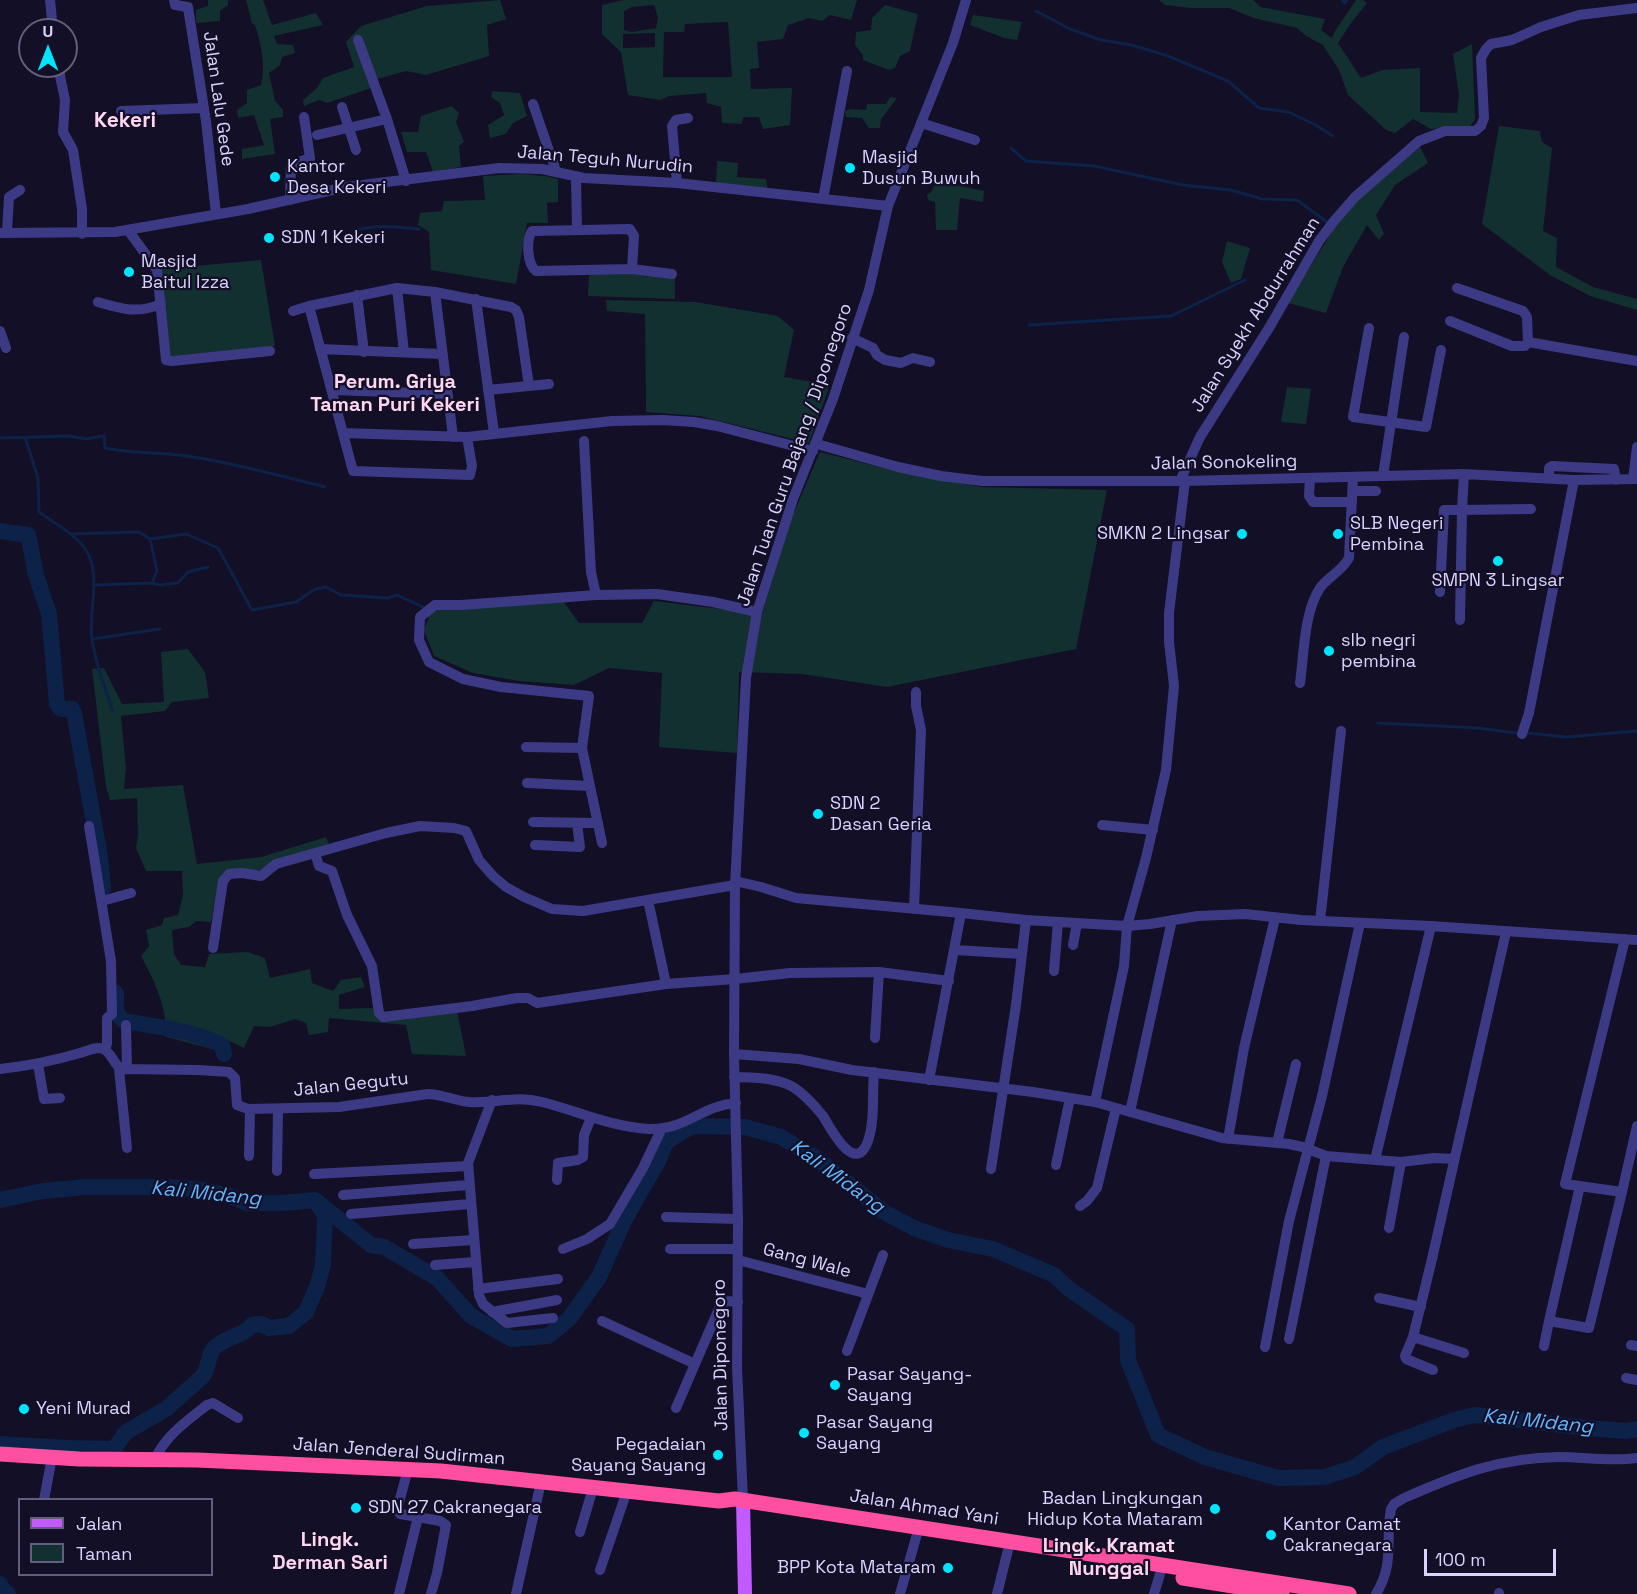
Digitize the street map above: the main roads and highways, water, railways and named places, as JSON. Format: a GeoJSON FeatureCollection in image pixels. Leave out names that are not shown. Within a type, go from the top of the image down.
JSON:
{"type":"FeatureCollection","features":[{"type":"Feature","properties":{"kind":"highway","name":"Jalan Jenderal Sudirman"},"geometry":{"type":"LineString","coordinates":[[0,1454],[79,1459],[156,1459],[408,1469],[718,1501],[728,1498],[743,1504]]}},
{"type":"Feature","properties":{"kind":"highway"},"geometry":{"type":"LineString","coordinates":[[743,1504],[1008,1550],[1034,1549],[1160,1574],[1282,1594]]}},
{"type":"Feature","properties":{"kind":"highway","name":"Jalan Ahmad Yani"},"geometry":{"type":"LineString","coordinates":[[743,1504],[1349,1594]]}},
{"type":"Feature","properties":{"kind":"main road","name":"Jalan Diponegoro"},"geometry":{"type":"LineString","coordinates":[[743,1504],[745,1594]]}},
{"type":"Feature","properties":{"kind":"waterway"},"geometry":{"type":"LineString","coordinates":[[1342,0],[1345,3],[1347,0]]}},
{"type":"Feature","properties":{"kind":"waterway"},"geometry":{"type":"LineString","coordinates":[[1036,11],[1070,29],[1101,40],[1132,45],[1168,56],[1228,81],[1259,108],[1288,112],[1333,136]]}},
{"type":"Feature","properties":{"kind":"waterway"},"geometry":{"type":"LineString","coordinates":[[1011,148],[1026,161],[1094,166],[1183,185],[1231,190],[1262,199],[1297,200],[1327,222]]}},
{"type":"Feature","properties":{"kind":"waterway"},"geometry":{"type":"LineString","coordinates":[[357,230],[380,227],[419,229]]}},
{"type":"Feature","properties":{"kind":"waterway"},"geometry":{"type":"LineString","coordinates":[[1029,325],[1171,316],[1245,280]]}},
{"type":"Feature","properties":{"kind":"waterway"},"geometry":{"type":"LineString","coordinates":[[0,438],[69,436],[85,439],[104,436],[105,448],[182,455],[259,470],[325,487]]}},
{"type":"Feature","properties":{"kind":"waterway"},"geometry":{"type":"LineString","coordinates":[[25,437],[38,478],[39,512],[76,539],[91,560],[94,582],[92,640],[98,667],[113,711]]}},
{"type":"Feature","properties":{"kind":"waterway"},"geometry":{"type":"LineString","coordinates":[[0,531],[28,535],[36,575],[49,614],[57,704],[61,709],[72,709],[74,713],[100,856],[103,888]]}},
{"type":"Feature","properties":{"kind":"waterway"},"geometry":{"type":"LineString","coordinates":[[71,534],[139,532],[150,539],[157,571],[152,583]]}},
{"type":"Feature","properties":{"kind":"waterway"},"geometry":{"type":"LineString","coordinates":[[150,539],[186,534],[218,548],[252,610],[296,602],[315,589],[326,587],[341,595],[388,598],[397,595],[423,607]]}},
{"type":"Feature","properties":{"kind":"waterway"},"geometry":{"type":"LineString","coordinates":[[93,585],[178,583],[188,572],[208,567]]}},
{"type":"Feature","properties":{"kind":"waterway"},"geometry":{"type":"LineString","coordinates":[[92,639],[160,629]]}},
{"type":"Feature","properties":{"kind":"waterway"},"geometry":{"type":"LineString","coordinates":[[1378,723],[1478,728],[1516,733]]}},
{"type":"Feature","properties":{"kind":"waterway"},"geometry":{"type":"LineString","coordinates":[[1527,733],[1567,737],[1637,731]]}},
{"type":"Feature","properties":{"kind":"waterway"},"geometry":{"type":"LineString","coordinates":[[116,993],[117,1013],[121,1019],[210,1040],[222,1045],[224,1054]]}},
{"type":"Feature","properties":{"kind":"waterway","name":"Kali Midang"},"geometry":{"type":"LineString","coordinates":[[0,1200],[43,1191],[85,1187],[168,1187],[203,1190],[230,1196],[247,1203],[315,1200],[371,1245],[384,1247],[437,1278],[471,1316],[512,1339],[548,1336],[569,1319],[599,1277],[624,1221],[666,1142],[692,1126],[745,1127],[781,1137],[816,1158],[884,1212],[914,1228],[948,1240],[993,1249],[1054,1275],[1069,1289],[1127,1329],[1128,1360],[1158,1435],[1205,1457],[1278,1478],[1325,1477],[1355,1467],[1383,1447],[1454,1420],[1475,1415],[1588,1428],[1627,1431],[1637,1429]]}},
{"type":"Feature","properties":{"kind":"waterway"},"geometry":{"type":"LineString","coordinates":[[0,1444],[114,1449],[126,1432],[166,1409],[202,1377],[212,1350],[220,1343],[244,1332],[252,1325],[261,1324],[269,1328],[289,1326],[306,1312],[317,1287],[323,1265],[325,1216],[317,1203]]}},
{"type":"Feature","properties":{"kind":"waterway"},"geometry":{"type":"LineString","coordinates":[[0,1584],[8,1594]]}},
{"type":"Feature","properties":{"kind":"place","name":"Masjid Dusun Buwuh"},"geometry":{"type":"Point","coordinates":[850,168]}},
{"type":"Feature","properties":{"kind":"place","name":"Kantor Desa Kekeri"},"geometry":{"type":"Point","coordinates":[275,177]}},
{"type":"Feature","properties":{"kind":"place","name":"SDN 1 Kekeri"},"geometry":{"type":"Point","coordinates":[269,238]}},
{"type":"Feature","properties":{"kind":"place","name":"Masjid Baitul Izza"},"geometry":{"type":"Point","coordinates":[129,272]}},
{"type":"Feature","properties":{"kind":"place","name":"SMKN 2 Lingsar"},"geometry":{"type":"Point","coordinates":[1242,534]}},
{"type":"Feature","properties":{"kind":"place","name":"SLB Negeri Pembina"},"geometry":{"type":"Point","coordinates":[1338,534]}},
{"type":"Feature","properties":{"kind":"place","name":"SMPN 3 Lingsar"},"geometry":{"type":"Point","coordinates":[1498,561]}},
{"type":"Feature","properties":{"kind":"place","name":"slb negri pembina"},"geometry":{"type":"Point","coordinates":[1329,651]}},
{"type":"Feature","properties":{"kind":"place","name":"SDN 2 Dasan Geria"},"geometry":{"type":"Point","coordinates":[818,814]}},
{"type":"Feature","properties":{"kind":"place","name":"Pasar Sayang- Sayang"},"geometry":{"type":"Point","coordinates":[835,1385]}},
{"type":"Feature","properties":{"kind":"place","name":"Yeni Murad"},"geometry":{"type":"Point","coordinates":[24,1409]}},
{"type":"Feature","properties":{"kind":"place","name":"Pasar Sayang Sayang"},"geometry":{"type":"Point","coordinates":[804,1433]}},
{"type":"Feature","properties":{"kind":"place","name":"Pegadaian Sayang Sayang"},"geometry":{"type":"Point","coordinates":[718,1455]}},
{"type":"Feature","properties":{"kind":"place","name":"SDN 27 Cakranegara"},"geometry":{"type":"Point","coordinates":[356,1508]}},
{"type":"Feature","properties":{"kind":"place","name":"Badan Lingkungan Hidup Kota Mataram"},"geometry":{"type":"Point","coordinates":[1215,1509]}},
{"type":"Feature","properties":{"kind":"place","name":"Kantor Camat Cakranegara"},"geometry":{"type":"Point","coordinates":[1271,1535]}},
{"type":"Feature","properties":{"kind":"place","name":"BPP Kota Mataram"},"geometry":{"type":"Point","coordinates":[948,1568]}},
{"type":"Feature","properties":{"kind":"district","name":"Kekeri"},"geometry":{"type":"Point","coordinates":[125,121]}},
{"type":"Feature","properties":{"kind":"district","name":"Perum. Griya Taman Puri Kekeri"},"geometry":{"type":"Point","coordinates":[395,394]}},
{"type":"Feature","properties":{"kind":"district","name":"Lingk. Derman Sari"},"geometry":{"type":"Point","coordinates":[330,1552]}},
{"type":"Feature","properties":{"kind":"district","name":"Lingk. Kramat Nunggal"},"geometry":{"type":"Point","coordinates":[1109,1558]}}]}
